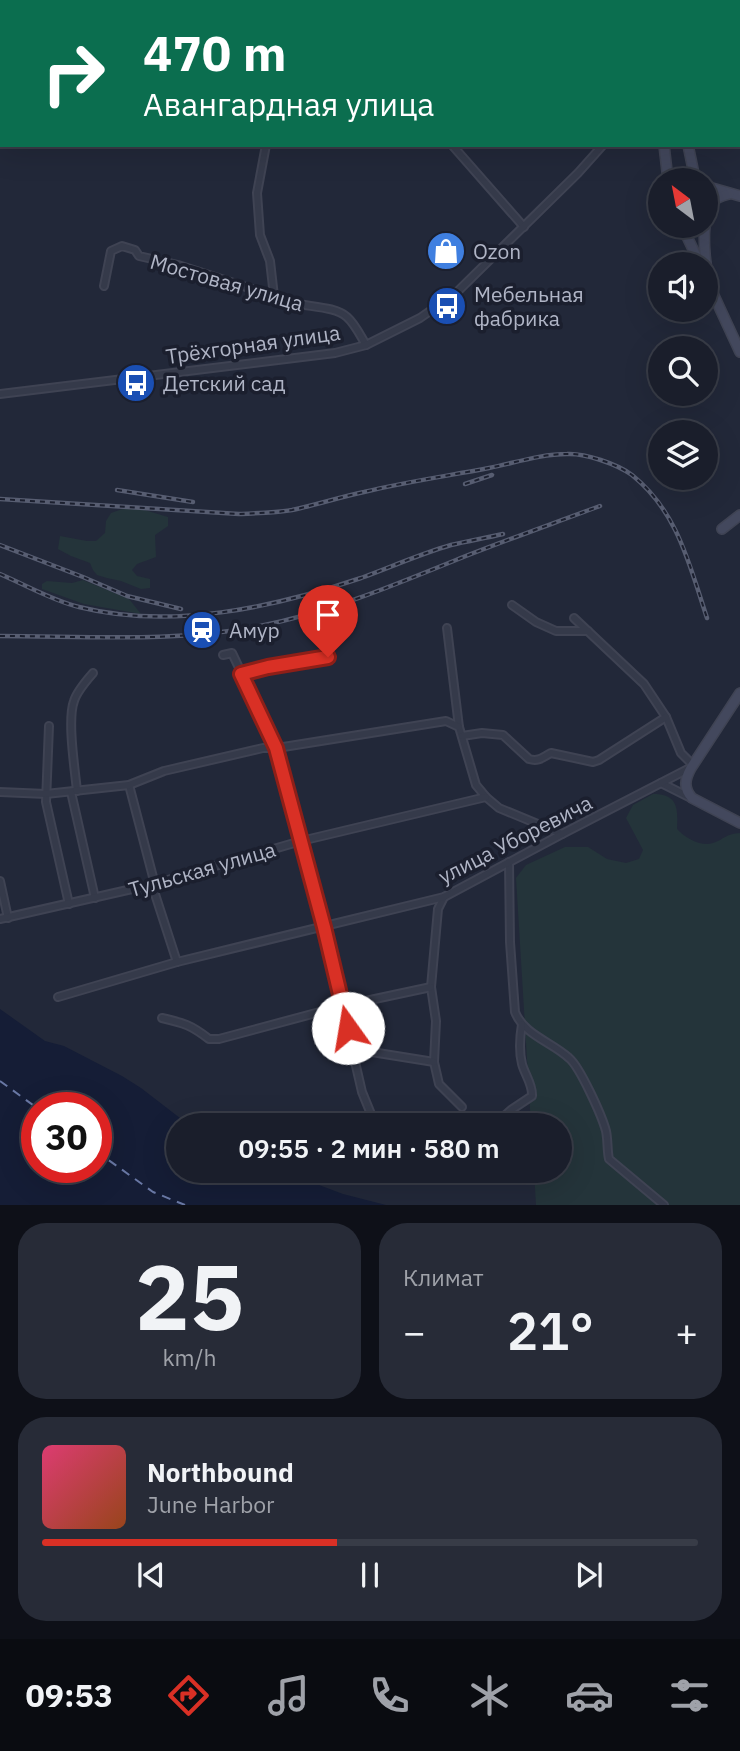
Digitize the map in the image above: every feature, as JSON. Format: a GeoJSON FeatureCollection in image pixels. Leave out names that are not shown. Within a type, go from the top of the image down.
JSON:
{"type":"FeatureCollection","features":[{"type":"Feature","properties":{"kind":"main road"},"geometry":{"type":"LineString","coordinates":[[664,147],[667,168]]}},
{"type":"Feature","properties":{"kind":"main road"},"geometry":{"type":"LineString","coordinates":[[688,147],[694,168]]}},
{"type":"Feature","properties":{"kind":"main road"},"geometry":{"type":"LineString","coordinates":[[718,190],[740,196]]}},
{"type":"Feature","properties":{"kind":"main road"},"geometry":{"type":"LineString","coordinates":[[718,197],[729,194]]}},
{"type":"Feature","properties":{"kind":"main road"},"geometry":{"type":"LineString","coordinates":[[718,304],[740,352]]}},
{"type":"Feature","properties":{"kind":"main road"},"geometry":{"type":"LineString","coordinates":[[722,529],[740,515]]}},
{"type":"Feature","properties":{"kind":"main road"},"geometry":{"type":"LineString","coordinates":[[740,692],[692,766],[685,785],[692,798],[740,823]]}},
{"type":"Feature","properties":{"kind":"street"},"geometry":{"type":"LineString","coordinates":[[266,147],[257,193],[260,234],[270,261],[274,296]]}},
{"type":"Feature","properties":{"kind":"street"},"geometry":{"type":"LineString","coordinates":[[454,147],[524,227]]}},
{"type":"Feature","properties":{"kind":"street","name":"Трёхгорная улица"},"geometry":{"type":"LineString","coordinates":[[0,394],[335,353],[366,345],[420,317],[456,293],[601,147]]}},
{"type":"Feature","properties":{"kind":"street","name":"Мостовая улица"},"geometry":{"type":"LineString","coordinates":[[104,286],[111,251],[122,246],[135,250],[139,256],[178,265],[281,300],[335,309],[348,318],[366,345]]}},
{"type":"Feature","properties":{"kind":"street"},"geometry":{"type":"LineString","coordinates":[[512,605],[536,622],[556,631],[588,631]]}},
{"type":"Feature","properties":{"kind":"street"},"geometry":{"type":"LineString","coordinates":[[574,618],[644,684],[666,717],[681,753],[692,766]]}},
{"type":"Feature","properties":{"kind":"street"},"geometry":{"type":"LineString","coordinates":[[447,628],[459,727],[476,785],[499,808],[562,834]]}},
{"type":"Feature","properties":{"kind":"street"},"geometry":{"type":"LineString","coordinates":[[223,655],[232,653],[276,748],[324,927],[362,1092],[371,1113]]}},
{"type":"Feature","properties":{"kind":"street"},"geometry":{"type":"LineString","coordinates":[[241,674],[328,657]]}},
{"type":"Feature","properties":{"kind":"street"},"geometry":{"type":"LineString","coordinates":[[93,673],[75,698],[72,707],[72,739],[74,792],[95,898]]}},
{"type":"Feature","properties":{"kind":"street"},"geometry":{"type":"LineString","coordinates":[[462,736],[482,733],[503,735],[534,761],[551,753],[593,762],[666,717]]}},
{"type":"Feature","properties":{"kind":"street"},"geometry":{"type":"LineString","coordinates":[[0,792],[46,794],[129,785],[164,771],[263,748],[446,721],[459,727]]}},
{"type":"Feature","properties":{"kind":"street"},"geometry":{"type":"LineString","coordinates":[[50,726],[46,794],[69,904]]}},
{"type":"Feature","properties":{"kind":"street","name":"улица Уборевича"},"geometry":{"type":"LineString","coordinates":[[58,997],[177,962],[444,897],[692,766]]}},
{"type":"Feature","properties":{"kind":"street"},"geometry":{"type":"LineString","coordinates":[[661,783],[692,798]]}},
{"type":"Feature","properties":{"kind":"street"},"geometry":{"type":"LineString","coordinates":[[129,785],[153,877],[154,891],[177,962]]}},
{"type":"Feature","properties":{"kind":"street","name":"Тульская улица"},"geometry":{"type":"LineString","coordinates":[[4,919],[153,884],[301,841],[486,797]]}},
{"type":"Feature","properties":{"kind":"street"},"geometry":{"type":"LineString","coordinates":[[509,862],[510,942],[515,1012],[527,1030],[572,1060],[597,1106],[606,1133],[609,1159],[664,1205]]}},
{"type":"Feature","properties":{"kind":"street"},"geometry":{"type":"LineString","coordinates":[[0,881],[4,919]]}},
{"type":"Feature","properties":{"kind":"street"},"geometry":{"type":"LineString","coordinates":[[444,897],[438,909],[431,987],[436,1021],[434,1062],[439,1084],[462,1107]]}},
{"type":"Feature","properties":{"kind":"street"},"geometry":{"type":"LineString","coordinates":[[162,1018],[199,1030],[209,1039],[219,1039],[342,1006],[431,987]]}},
{"type":"Feature","properties":{"kind":"street"},"geometry":{"type":"LineString","coordinates":[[507,1113],[532,1096],[533,1091],[521,1062],[522,1024]]}},
{"type":"Feature","properties":{"kind":"street"},"geometry":{"type":"LineString","coordinates":[[353,1049],[434,1062]]}},
{"type":"Feature","properties":{"kind":"shaded area"},"geometry":{"type":"Polygon","coordinates":[[[131,506],[168,517],[168,526],[155,535],[156,557],[137,564],[132,570],[137,576],[150,579],[150,588],[141,589],[97,575],[90,563],[58,549],[60,536],[96,541],[105,533],[106,521],[111,513],[131,506]]]}},
{"type":"Feature","properties":{"kind":"shaded area"},"geometry":{"type":"Polygon","coordinates":[[[83,580],[129,599],[141,614],[84,604],[42,589],[42,584],[47,581],[72,583],[83,580]]]}},
{"type":"Feature","properties":{"kind":"shaded area"},"geometry":{"type":"Polygon","coordinates":[[[653,794],[667,797],[675,804],[677,829],[684,836],[703,844],[740,833],[740,1205],[536,1205],[535,1183],[572,1183],[572,1113],[530,1113],[516,878],[526,865],[565,847],[588,847],[607,859],[626,863],[639,859],[643,850],[626,818],[633,805],[653,794]]]}},
{"type":"Feature","properties":{"kind":"water"},"geometry":{"type":"Polygon","coordinates":[[[0,1009],[45,1041],[64,1046],[122,1076],[173,1113],[166,1113],[166,1183],[314,1183],[386,1205],[0,1205],[0,1009]]]}},
{"type":"Feature","properties":{"kind":"ferry route"},"geometry":{"type":"LineString","coordinates":[[0,1081],[21,1096]]}},
{"type":"Feature","properties":{"kind":"ferry route"},"geometry":{"type":"LineString","coordinates":[[112,1163],[153,1192],[185,1205]]}},
{"type":"Feature","properties":{"kind":"railway"},"geometry":{"type":"LineString","coordinates":[[0,499],[239,514],[272,512],[292,510],[379,488],[537,457],[557,454],[583,455],[626,471],[661,505],[680,540],[707,618]]}},
{"type":"Feature","properties":{"kind":"railway"},"geometry":{"type":"LineString","coordinates":[[465,484],[492,475]]}},
{"type":"Feature","properties":{"kind":"railway"},"geometry":{"type":"LineString","coordinates":[[117,490],[193,502]]}},
{"type":"Feature","properties":{"kind":"railway"},"geometry":{"type":"LineString","coordinates":[[0,636],[163,637],[260,626],[359,598],[600,506]]}},
{"type":"Feature","properties":{"kind":"railway"},"geometry":{"type":"LineString","coordinates":[[0,574],[79,607],[114,614],[185,616],[257,606],[327,589],[451,545],[503,534]]}},
{"type":"Feature","properties":{"kind":"railway"},"geometry":{"type":"LineString","coordinates":[[0,545],[127,596],[181,609]]}},
{"type":"Feature","properties":{"kind":"place","name":"Ozon"},"geometry":{"type":"Point","coordinates":[446,251]}},
{"type":"Feature","properties":{"kind":"place","name":"Мебельная фабрика"},"geometry":{"type":"Point","coordinates":[447,306]}},
{"type":"Feature","properties":{"kind":"place","name":"Детский сад"},"geometry":{"type":"Point","coordinates":[136,383]}},
{"type":"Feature","properties":{"kind":"place","name":"Амур"},"geometry":{"type":"Point","coordinates":[202,630]}},
{"type":"Feature","properties":{"kind":"route"},"geometry":{"type":"LineString","coordinates":[[328,657],[241,674],[276,748],[348,1028]]}}]}
